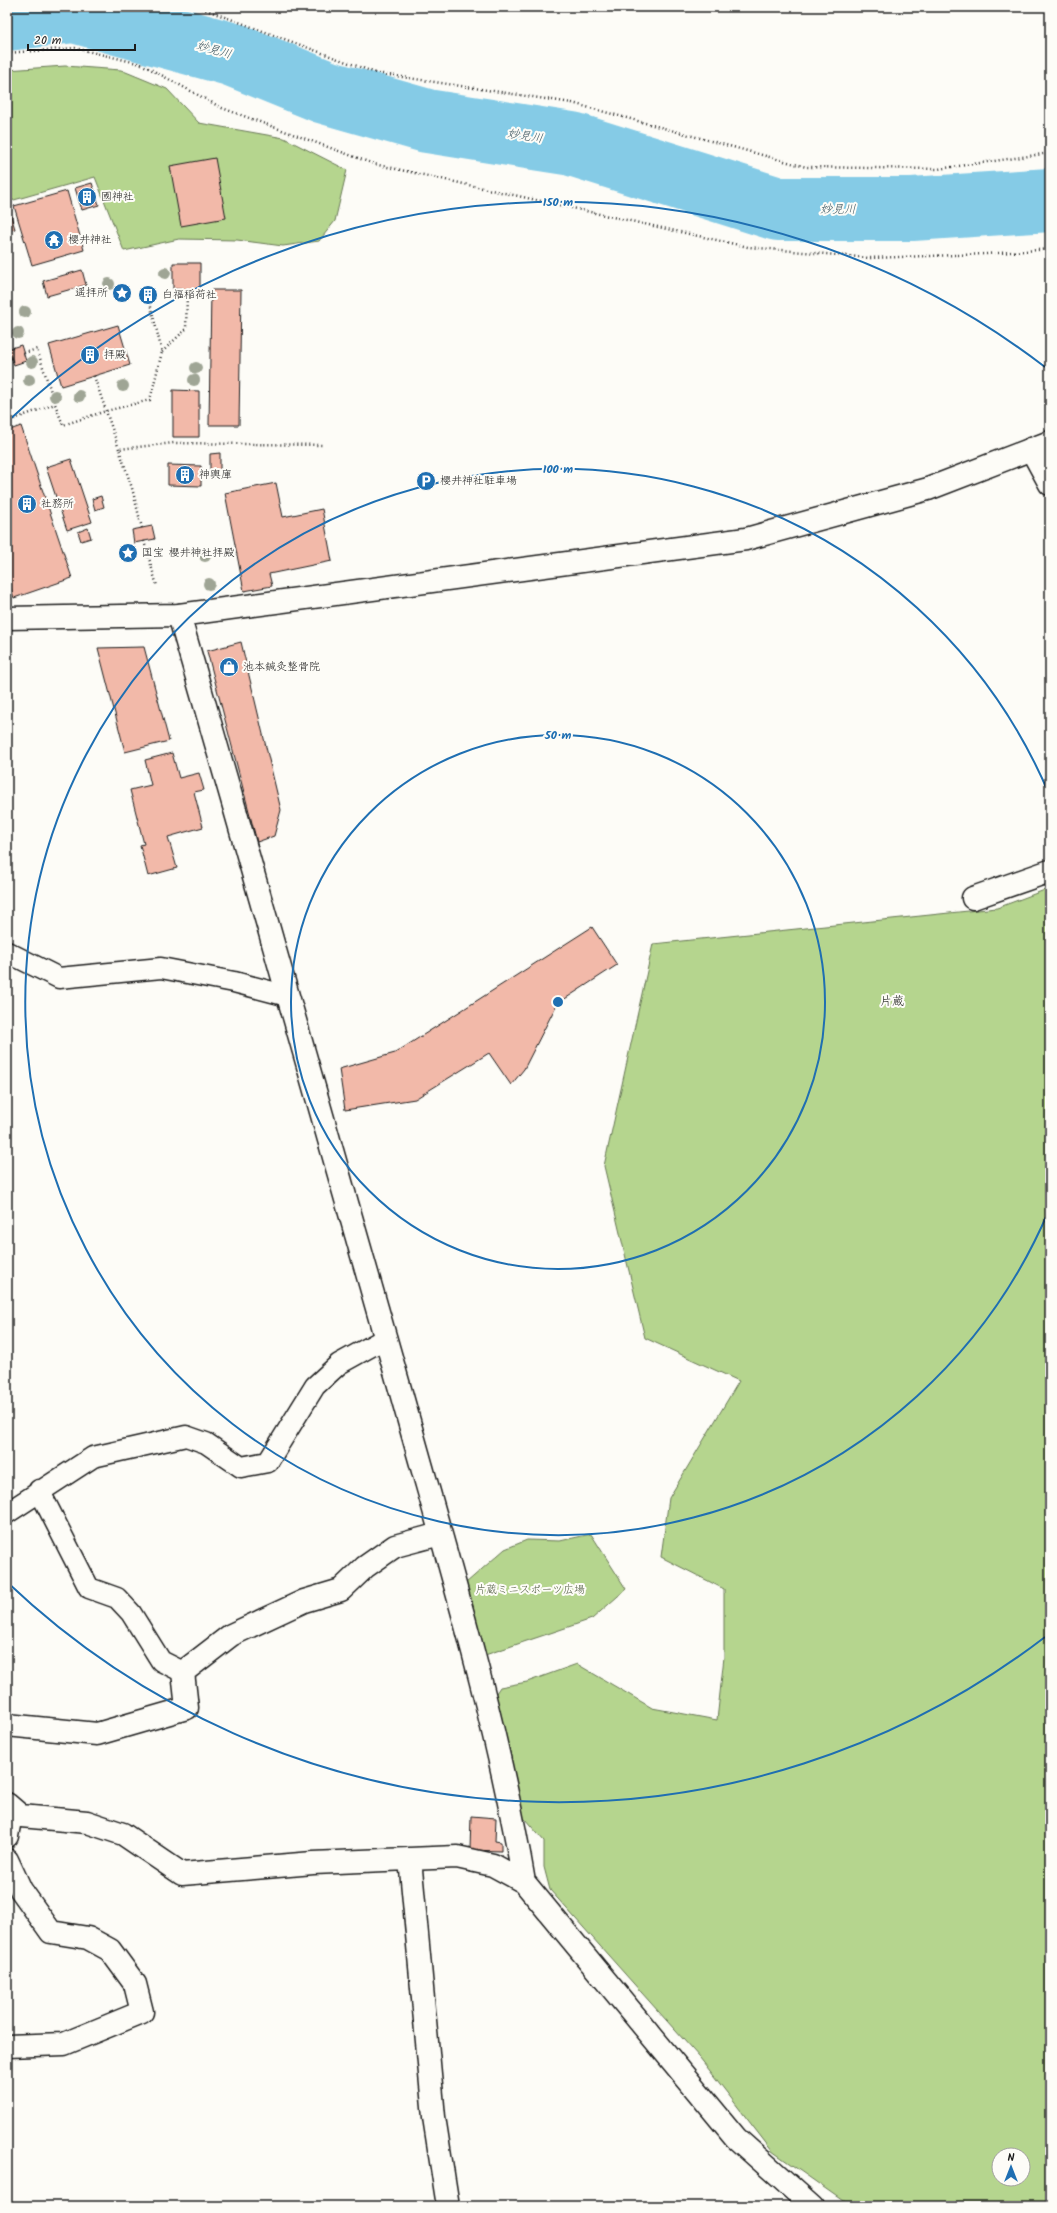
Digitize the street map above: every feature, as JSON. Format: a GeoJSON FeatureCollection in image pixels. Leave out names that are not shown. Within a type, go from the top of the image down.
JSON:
{"type":"FeatureCollection","features":[{"type":"Feature","properties":{"kind":"street"},"geometry":{"type":"LineString","coordinates":[[7,618],[179,615],[746,539],[928,489],[1041,445],[1050,484]]}},
{"type":"Feature","properties":{"kind":"street"},"geometry":{"type":"LineString","coordinates":[[179,615],[386,1338],[481,1683],[515,1828],[524,1882]]}},
{"type":"Feature","properties":{"kind":"street"},"geometry":{"type":"LineString","coordinates":[[973,898],[1050,871]]}},
{"type":"Feature","properties":{"kind":"street"},"geometry":{"type":"LineString","coordinates":[[7,1725],[97,1734],[187,1708],[183,1672],[231,1635],[304,1601],[341,1590],[365,1567],[395,1546],[440,1534]]}},
{"type":"Feature","properties":{"kind":"street"},"geometry":{"type":"LineString","coordinates":[[10,1806],[21,1816],[87,1822],[123,1834],[182,1874],[313,1863],[457,1857],[493,1865],[524,1882],[736,2138],[812,2206]]}},
{"type":"Feature","properties":{"kind":"street"},"geometry":{"type":"LineString","coordinates":[[7,1836],[10,1806]]}},
{"type":"Feature","properties":{"kind":"street"},"geometry":{"type":"LineString","coordinates":[[410,1859],[434,2117],[448,2206]]}},
{"type":"Feature","properties":{"kind":"street"},"geometry":{"type":"LineString","coordinates":[[7,1860],[21,1890],[51,1932],[88,1938],[110,1950],[135,1984],[142,2012],[64,2044],[7,2046]]}},
{"type":"Feature","properties":{"kind":"lane"},"geometry":{"type":"LineString","coordinates":[[7,952],[59,978],[161,968],[234,982],[288,996]]}},
{"type":"Feature","properties":{"kind":"lane"},"geometry":{"type":"LineString","coordinates":[[7,1512],[39,1490],[93,1457],[186,1436],[206,1443],[241,1467],[268,1462],[315,1386],[339,1364],[386,1338]]}},
{"type":"Feature","properties":{"kind":"lane"},"geometry":{"type":"LineString","coordinates":[[39,1490],[89,1588],[118,1598],[131,1613],[161,1661],[183,1672]]}},
{"type":"Feature","properties":{"kind":"path"},"geometry":{"type":"LineString","coordinates":[[198,7],[376,73],[572,103],[806,167],[938,169],[1050,153]]}},
{"type":"Feature","properties":{"kind":"path"},"geometry":{"type":"LineString","coordinates":[[7,54],[75,48],[141,64],[222,108],[374,164],[748,247],[870,258],[986,254],[1050,249]]}},
{"type":"Feature","properties":{"kind":"path"},"geometry":{"type":"LineString","coordinates":[[162,352],[186,329],[186,294]]}},
{"type":"Feature","properties":{"kind":"path"},"geometry":{"type":"LineString","coordinates":[[24,353],[37,349],[63,425],[106,411],[150,400],[162,352],[150,303]]}},
{"type":"Feature","properties":{"kind":"path"},"geometry":{"type":"LineString","coordinates":[[94,376],[132,488],[142,528]]}},
{"type":"Feature","properties":{"kind":"path"},"geometry":{"type":"LineString","coordinates":[[14,419],[55,404]]}},
{"type":"Feature","properties":{"kind":"path"},"geometry":{"type":"LineString","coordinates":[[119,449],[174,443],[323,445]]}},
{"type":"Feature","properties":{"kind":"path"},"geometry":{"type":"LineString","coordinates":[[144,541],[158,590]]}},
{"type":"Feature","properties":{"kind":"green space"},"geometry":{"type":"Polygon","coordinates":[[[65,66],[121,70],[167,89],[199,123],[284,138],[347,170],[335,221],[319,241],[283,246],[237,240],[179,239],[124,251],[95,177],[7,202],[7,70],[65,66]]]}},
{"type":"Feature","properties":{"kind":"green space"},"geometry":{"type":"Polygon","coordinates":[[[1050,888],[1050,2206],[876,2206],[843,2201],[772,2151],[700,2058],[550,1890],[544,1867],[544,1841],[518,1811],[494,1696],[500,1687],[527,1682],[577,1664],[652,1708],[717,1720],[724,1657],[724,1589],[661,1557],[669,1498],[739,1381],[645,1338],[604,1166],[653,944],[997,908],[1050,888]]]}},
{"type":"Feature","properties":{"kind":"green space","name":"片蔵ミニスポーツ広場"},"geometry":{"type":"Polygon","coordinates":[[[591,1534],[626,1589],[592,1619],[485,1655],[466,1583],[505,1549],[527,1540],[560,1541],[591,1534]]]}},
{"type":"Feature","properties":{"kind":"building"},"geometry":{"type":"Polygon","coordinates":[[[215,158],[226,218],[181,226],[170,166],[215,158]]]}},
{"type":"Feature","properties":{"kind":"building","name":"國神社"},"geometry":{"type":"Polygon","coordinates":[[[92,183],[99,205],[82,210],[75,188],[92,183]]]}},
{"type":"Feature","properties":{"kind":"building"},"geometry":{"type":"Polygon","coordinates":[[[67,191],[84,250],[32,265],[14,206],[67,191]]]}},
{"type":"Feature","properties":{"kind":"building"},"geometry":{"type":"Polygon","coordinates":[[[8,206],[15,229],[7,231],[7,207],[8,206]]]}},
{"type":"Feature","properties":{"kind":"building"},"geometry":{"type":"Polygon","coordinates":[[[173,263],[200,263],[200,290],[173,289],[173,263]]]}},
{"type":"Feature","properties":{"kind":"building"},"geometry":{"type":"Polygon","coordinates":[[[82,270],[86,285],[47,296],[43,281],[82,270]]]}},
{"type":"Feature","properties":{"kind":"building","name":"白福稲荷社"},"geometry":{"type":"Polygon","coordinates":[[[151,290],[153,299],[144,300],[142,292],[151,290]]]}},
{"type":"Feature","properties":{"kind":"building"},"geometry":{"type":"Polygon","coordinates":[[[211,290],[241,290],[239,425],[209,425],[211,290]]]}},
{"type":"Feature","properties":{"kind":"building","name":"拝殿"},"geometry":{"type":"Polygon","coordinates":[[[118,325],[130,365],[61,386],[49,345],[118,325]]]}},
{"type":"Feature","properties":{"kind":"building"},"geometry":{"type":"Polygon","coordinates":[[[21,345],[26,361],[14,365],[8,349],[21,345]]]}},
{"type":"Feature","properties":{"kind":"building"},"geometry":{"type":"Polygon","coordinates":[[[173,390],[199,391],[199,437],[173,437],[173,390]]]}},
{"type":"Feature","properties":{"kind":"building","name":"社務所"},"geometry":{"type":"Polygon","coordinates":[[[21,426],[72,578],[14,598],[7,578],[7,431],[21,426]]]}},
{"type":"Feature","properties":{"kind":"building"},"geometry":{"type":"Polygon","coordinates":[[[220,453],[220,477],[210,478],[210,454],[220,453]]]}},
{"type":"Feature","properties":{"kind":"building"},"geometry":{"type":"Polygon","coordinates":[[[71,459],[92,522],[67,530],[46,467],[71,459]]]}},
{"type":"Feature","properties":{"kind":"building","name":"神輿庫"},"geometry":{"type":"Polygon","coordinates":[[[168,465],[201,466],[201,486],[168,485],[168,465]]]}},
{"type":"Feature","properties":{"kind":"building"},"geometry":{"type":"Polygon","coordinates":[[[276,483],[283,517],[322,509],[332,561],[269,574],[272,586],[244,591],[225,493],[276,483]]]}},
{"type":"Feature","properties":{"kind":"building"},"geometry":{"type":"Polygon","coordinates":[[[101,496],[104,507],[95,510],[92,499],[101,496]]]}},
{"type":"Feature","properties":{"kind":"building"},"geometry":{"type":"Polygon","coordinates":[[[152,526],[155,539],[134,543],[132,530],[152,526]]]}},
{"type":"Feature","properties":{"kind":"building"},"geometry":{"type":"Polygon","coordinates":[[[88,528],[91,538],[81,541],[78,532],[88,528]]]}},
{"type":"Feature","properties":{"kind":"building"},"geometry":{"type":"Polygon","coordinates":[[[241,642],[281,810],[274,836],[257,842],[207,651],[241,642]]]}},
{"type":"Feature","properties":{"kind":"building"},"geometry":{"type":"Polygon","coordinates":[[[144,647],[169,741],[125,752],[98,648],[144,647]]]}},
{"type":"Feature","properties":{"kind":"building"},"geometry":{"type":"Polygon","coordinates":[[[172,753],[179,778],[199,773],[204,790],[194,792],[203,827],[168,837],[177,868],[148,876],[140,845],[144,844],[130,790],[151,785],[145,760],[172,753]]]}},
{"type":"Feature","properties":{"kind":"building"},"geometry":{"type":"Polygon","coordinates":[[[592,927],[617,965],[557,1004],[524,1069],[511,1085],[489,1053],[415,1099],[345,1110],[339,1069],[395,1053],[592,927]]]}},
{"type":"Feature","properties":{"kind":"building"},"geometry":{"type":"Polygon","coordinates":[[[471,1816],[496,1818],[495,1841],[501,1842],[501,1851],[470,1850],[471,1816]]]}},
{"type":"Feature","properties":{"kind":"waterway","name":"妙見川"},"geometry":{"type":"LineString","coordinates":[[7,19],[74,11],[234,55],[325,92],[427,121],[572,144],[778,209],[912,209],[1050,200]]}},
{"type":"Feature","properties":{"kind":"place","name":"國神社"},"geometry":{"type":"Point","coordinates":[87,197]}},
{"type":"Feature","properties":{"kind":"place","name":"櫻井神社"},"geometry":{"type":"Point","coordinates":[54,240]}},
{"type":"Feature","properties":{"kind":"place","name":"遥拝所"},"geometry":{"type":"Point","coordinates":[122,293]}},
{"type":"Feature","properties":{"kind":"place","name":"白福稲荷社"},"geometry":{"type":"Point","coordinates":[148,295]}},
{"type":"Feature","properties":{"kind":"place","name":"拝殿"},"geometry":{"type":"Point","coordinates":[90,355]}},
{"type":"Feature","properties":{"kind":"place","name":"神輿庫"},"geometry":{"type":"Point","coordinates":[185,475]}},
{"type":"Feature","properties":{"kind":"place","name":"櫻井神社駐車場"},"geometry":{"type":"Point","coordinates":[426,481]}},
{"type":"Feature","properties":{"kind":"place","name":"社務所"},"geometry":{"type":"Point","coordinates":[27,504]}},
{"type":"Feature","properties":{"kind":"place","name":"国宝 櫻井神社拝殿"},"geometry":{"type":"Point","coordinates":[128,553]}},
{"type":"Feature","properties":{"kind":"place","name":"池本鍼灸整骨院"},"geometry":{"type":"Point","coordinates":[229,667]}},
{"type":"Feature","properties":{"kind":"district","name":"片蔵"},"geometry":{"type":"Point","coordinates":[892,1001]}}]}
